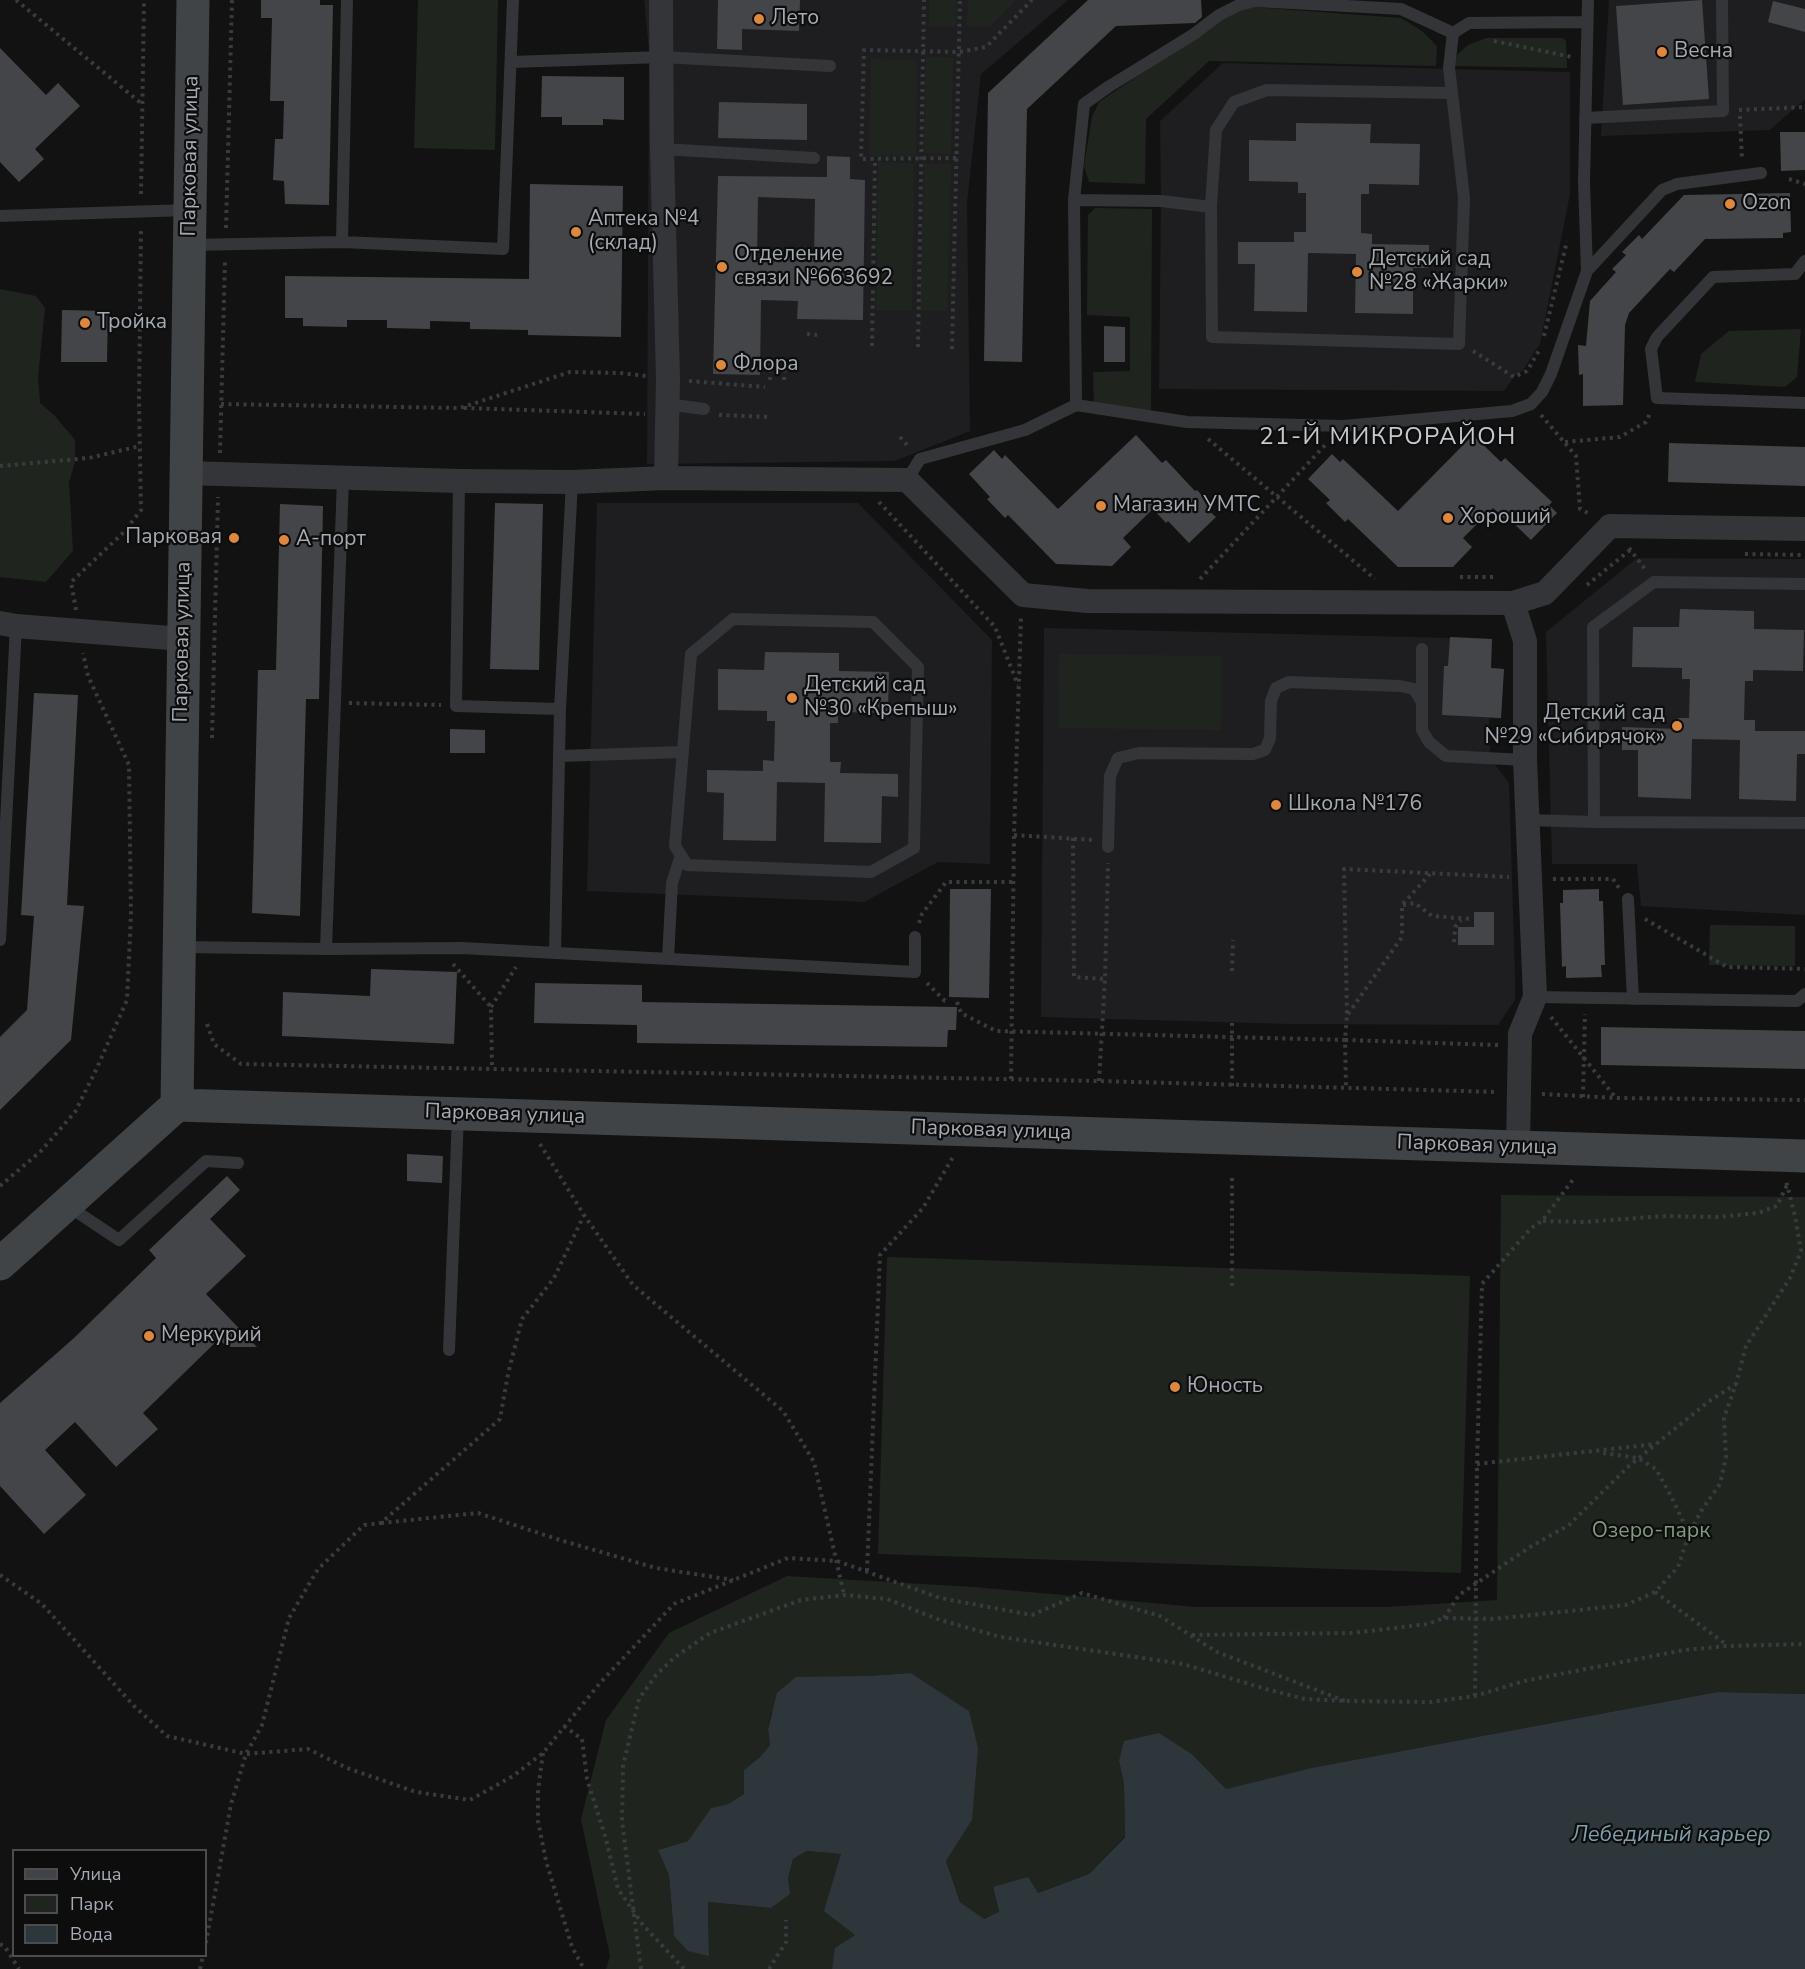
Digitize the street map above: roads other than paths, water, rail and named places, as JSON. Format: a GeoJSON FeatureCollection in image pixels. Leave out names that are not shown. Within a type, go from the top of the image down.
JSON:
{"type":"FeatureCollection","features":[{"type":"Feature","properties":{"kind":"street","name":"Парковая улица"},"geometry":{"type":"LineString","coordinates":[[193,0],[177,1105],[1518,1147],[1790,1165]]}},
{"type":"Feature","properties":{"kind":"street"},"geometry":{"type":"LineString","coordinates":[[661,0],[668,379],[666,478]]}},
{"type":"Feature","properties":{"kind":"street"},"geometry":{"type":"LineString","coordinates":[[186,473],[459,481],[572,482],[666,478],[907,480],[1023,596],[1087,601],[1513,603],[1545,593],[1610,526],[1805,529]]}},
{"type":"Feature","properties":{"kind":"street"},"geometry":{"type":"LineString","coordinates":[[1513,603],[1525,641],[1525,760],[1535,997],[1520,1034],[1518,1147]]}},
{"type":"Feature","properties":{"kind":"street"},"geometry":{"type":"LineString","coordinates":[[8,625],[183,639]]}},
{"type":"Feature","properties":{"kind":"street"},"geometry":{"type":"LineString","coordinates":[[0,1263],[177,1105]]}},
{"type":"Feature","properties":{"kind":"lane"},"geometry":{"type":"LineString","coordinates":[[342,242],[347,0]]}},
{"type":"Feature","properties":{"kind":"lane"},"geometry":{"type":"LineString","coordinates":[[189,245],[342,242],[503,249],[513,0]]}},
{"type":"Feature","properties":{"kind":"lane"},"geometry":{"type":"LineString","coordinates":[[907,480],[920,459],[1025,430],[1076,405],[1187,422],[1343,426],[1512,411],[1531,404],[1542,392],[1551,374],[1587,271],[1584,182],[1588,0]]}},
{"type":"Feature","properties":{"kind":"lane"},"geometry":{"type":"LineString","coordinates":[[1586,118],[1723,111],[1722,0]]}},
{"type":"Feature","properties":{"kind":"lane"},"geometry":{"type":"LineString","coordinates":[[1076,405],[1074,200],[1084,104],[1194,34],[1218,15],[1239,5],[1256,1],[1401,9],[1453,33]]}},
{"type":"Feature","properties":{"kind":"lane"},"geometry":{"type":"LineString","coordinates":[[1453,33],[1469,23],[1587,22]]}},
{"type":"Feature","properties":{"kind":"lane"},"geometry":{"type":"LineString","coordinates":[[1452,93],[1267,90],[1234,102],[1216,130],[1211,207],[1212,337],[1459,344],[1464,198],[1452,93],[1449,68],[1453,33]]}},
{"type":"Feature","properties":{"kind":"lane"},"geometry":{"type":"LineString","coordinates":[[511,62],[662,57],[830,66]]}},
{"type":"Feature","properties":{"kind":"lane"},"geometry":{"type":"LineString","coordinates":[[662,149],[814,158]]}},
{"type":"Feature","properties":{"kind":"lane"},"geometry":{"type":"LineString","coordinates":[[1587,271],[1662,190],[1677,184],[1761,173]]}},
{"type":"Feature","properties":{"kind":"lane"},"geometry":{"type":"LineString","coordinates":[[1074,200],[1161,201],[1211,207]]}},
{"type":"Feature","properties":{"kind":"lane"},"geometry":{"type":"LineString","coordinates":[[0,216],[190,210]]}},
{"type":"Feature","properties":{"kind":"lane"},"geometry":{"type":"LineString","coordinates":[[1805,261],[1794,274],[1713,277],[1657,336],[1652,349],[1657,398],[1805,403]]}},
{"type":"Feature","properties":{"kind":"lane"},"geometry":{"type":"LineString","coordinates":[[667,409],[709,412]]}},
{"type":"Feature","properties":{"kind":"lane"},"geometry":{"type":"LineString","coordinates":[[326,949],[343,479]]}},
{"type":"Feature","properties":{"kind":"lane"},"geometry":{"type":"LineString","coordinates":[[459,481],[456,706],[560,709]]}},
{"type":"Feature","properties":{"kind":"lane"},"geometry":{"type":"LineString","coordinates":[[555,953],[560,709],[572,482]]}},
{"type":"Feature","properties":{"kind":"lane"},"geometry":{"type":"LineString","coordinates":[[1594,822],[1593,627],[1654,582],[1805,584]]}},
{"type":"Feature","properties":{"kind":"lane"},"geometry":{"type":"LineString","coordinates":[[733,619],[873,622],[918,667],[914,848],[871,872],[687,866],[681,855],[675,846],[692,654],[733,619]]}},
{"type":"Feature","properties":{"kind":"lane"},"geometry":{"type":"LineString","coordinates":[[0,940],[8,625]]}},
{"type":"Feature","properties":{"kind":"lane"},"geometry":{"type":"LineString","coordinates":[[1422,649],[1422,730],[1429,742],[1446,756],[1525,760]]}},
{"type":"Feature","properties":{"kind":"lane"},"geometry":{"type":"LineString","coordinates":[[1108,844],[1110,776],[1118,758],[1139,753],[1253,754],[1265,750],[1270,738],[1271,701],[1276,688],[1289,682],[1400,686],[1414,689],[1422,702]]}},
{"type":"Feature","properties":{"kind":"lane"},"geometry":{"type":"LineString","coordinates":[[560,756],[683,752]]}},
{"type":"Feature","properties":{"kind":"lane"},"geometry":{"type":"LineString","coordinates":[[1527,820],[1805,823]]}},
{"type":"Feature","properties":{"kind":"lane"},"geometry":{"type":"LineString","coordinates":[[668,959],[672,883],[681,855]]}},
{"type":"Feature","properties":{"kind":"lane"},"geometry":{"type":"LineString","coordinates":[[1628,899],[1633,999]]}},
{"type":"Feature","properties":{"kind":"lane"},"geometry":{"type":"LineString","coordinates":[[179,947],[440,948],[915,972],[915,937]]}},
{"type":"Feature","properties":{"kind":"lane"},"geometry":{"type":"LineString","coordinates":[[1535,997],[1797,1001],[1805,994]]}},
{"type":"Feature","properties":{"kind":"lane"},"geometry":{"type":"LineString","coordinates":[[449,1350],[458,1114]]}},
{"type":"Feature","properties":{"kind":"lane"},"geometry":{"type":"LineString","coordinates":[[65,1204],[119,1240],[206,1161],[238,1163]]}},
{"type":"Feature","properties":{"kind":"water","name":"Лебединый карьер"},"geometry":{"type":"Polygon","coordinates":[[[911,1673],[969,1711],[978,1748],[972,1820],[946,1861],[960,1902],[984,1919],[999,1912],[993,1887],[1028,1877],[1038,1893],[1089,1874],[1125,1837],[1124,1784],[1119,1761],[1124,1741],[1159,1733],[1193,1755],[1226,1789],[1311,1768],[1717,1692],[1805,1694],[1805,1969],[832,1969],[835,1948],[855,1935],[824,1911],[841,1854],[807,1851],[793,1859],[788,1878],[790,1894],[771,1908],[708,1902],[709,1956],[688,1951],[674,1936],[669,1875],[658,1850],[688,1841],[711,1808],[728,1804],[744,1794],[744,1770],[770,1745],[768,1729],[777,1693],[796,1677],[911,1673]]]}},
{"type":"Feature","properties":{"kind":"place","name":"Лето"},"geometry":{"type":"Point","coordinates":[759,19]}},
{"type":"Feature","properties":{"kind":"place","name":"Весна"},"geometry":{"type":"Point","coordinates":[1662,52]}},
{"type":"Feature","properties":{"kind":"place","name":"Ozon"},"geometry":{"type":"Point","coordinates":[1730,204]}},
{"type":"Feature","properties":{"kind":"place","name":"Аптека №4 (склад)"},"geometry":{"type":"Point","coordinates":[576,232]}},
{"type":"Feature","properties":{"kind":"place","name":"Отделение связи №663692"},"geometry":{"type":"Point","coordinates":[722,267]}},
{"type":"Feature","properties":{"kind":"place","name":"Детский сад №28 «Жарки»"},"geometry":{"type":"Point","coordinates":[1357,272]}},
{"type":"Feature","properties":{"kind":"place","name":"Тройка"},"geometry":{"type":"Point","coordinates":[85,323]}},
{"type":"Feature","properties":{"kind":"place","name":"Флора"},"geometry":{"type":"Point","coordinates":[721,365]}},
{"type":"Feature","properties":{"kind":"place","name":"Магазин УМТС"},"geometry":{"type":"Point","coordinates":[1101,506]}},
{"type":"Feature","properties":{"kind":"place","name":"Хороший"},"geometry":{"type":"Point","coordinates":[1448,518]}},
{"type":"Feature","properties":{"kind":"place","name":"Парковая"},"geometry":{"type":"Point","coordinates":[234,538]}},
{"type":"Feature","properties":{"kind":"place","name":"А-порт"},"geometry":{"type":"Point","coordinates":[284,540]}},
{"type":"Feature","properties":{"kind":"place","name":"Детский сад №30 «Крепыш»"},"geometry":{"type":"Point","coordinates":[792,698]}},
{"type":"Feature","properties":{"kind":"place","name":"Детский сад №29 «Сибирячок»"},"geometry":{"type":"Point","coordinates":[1677,726]}},
{"type":"Feature","properties":{"kind":"place","name":"Школа №176"},"geometry":{"type":"Point","coordinates":[1276,805]}},
{"type":"Feature","properties":{"kind":"place","name":"Меркурий"},"geometry":{"type":"Point","coordinates":[149,1336]}},
{"type":"Feature","properties":{"kind":"place","name":"Юность"},"geometry":{"type":"Point","coordinates":[1175,1387]}},
{"type":"Feature","properties":{"kind":"district","name":"21-Й МИКРОРАЙОН"},"geometry":{"type":"Point","coordinates":[1388,438]}},
{"type":"Feature","properties":{"kind":"park label","name":"Озеро-парк"},"geometry":{"type":"Point","coordinates":[1651,1532]}}]}
